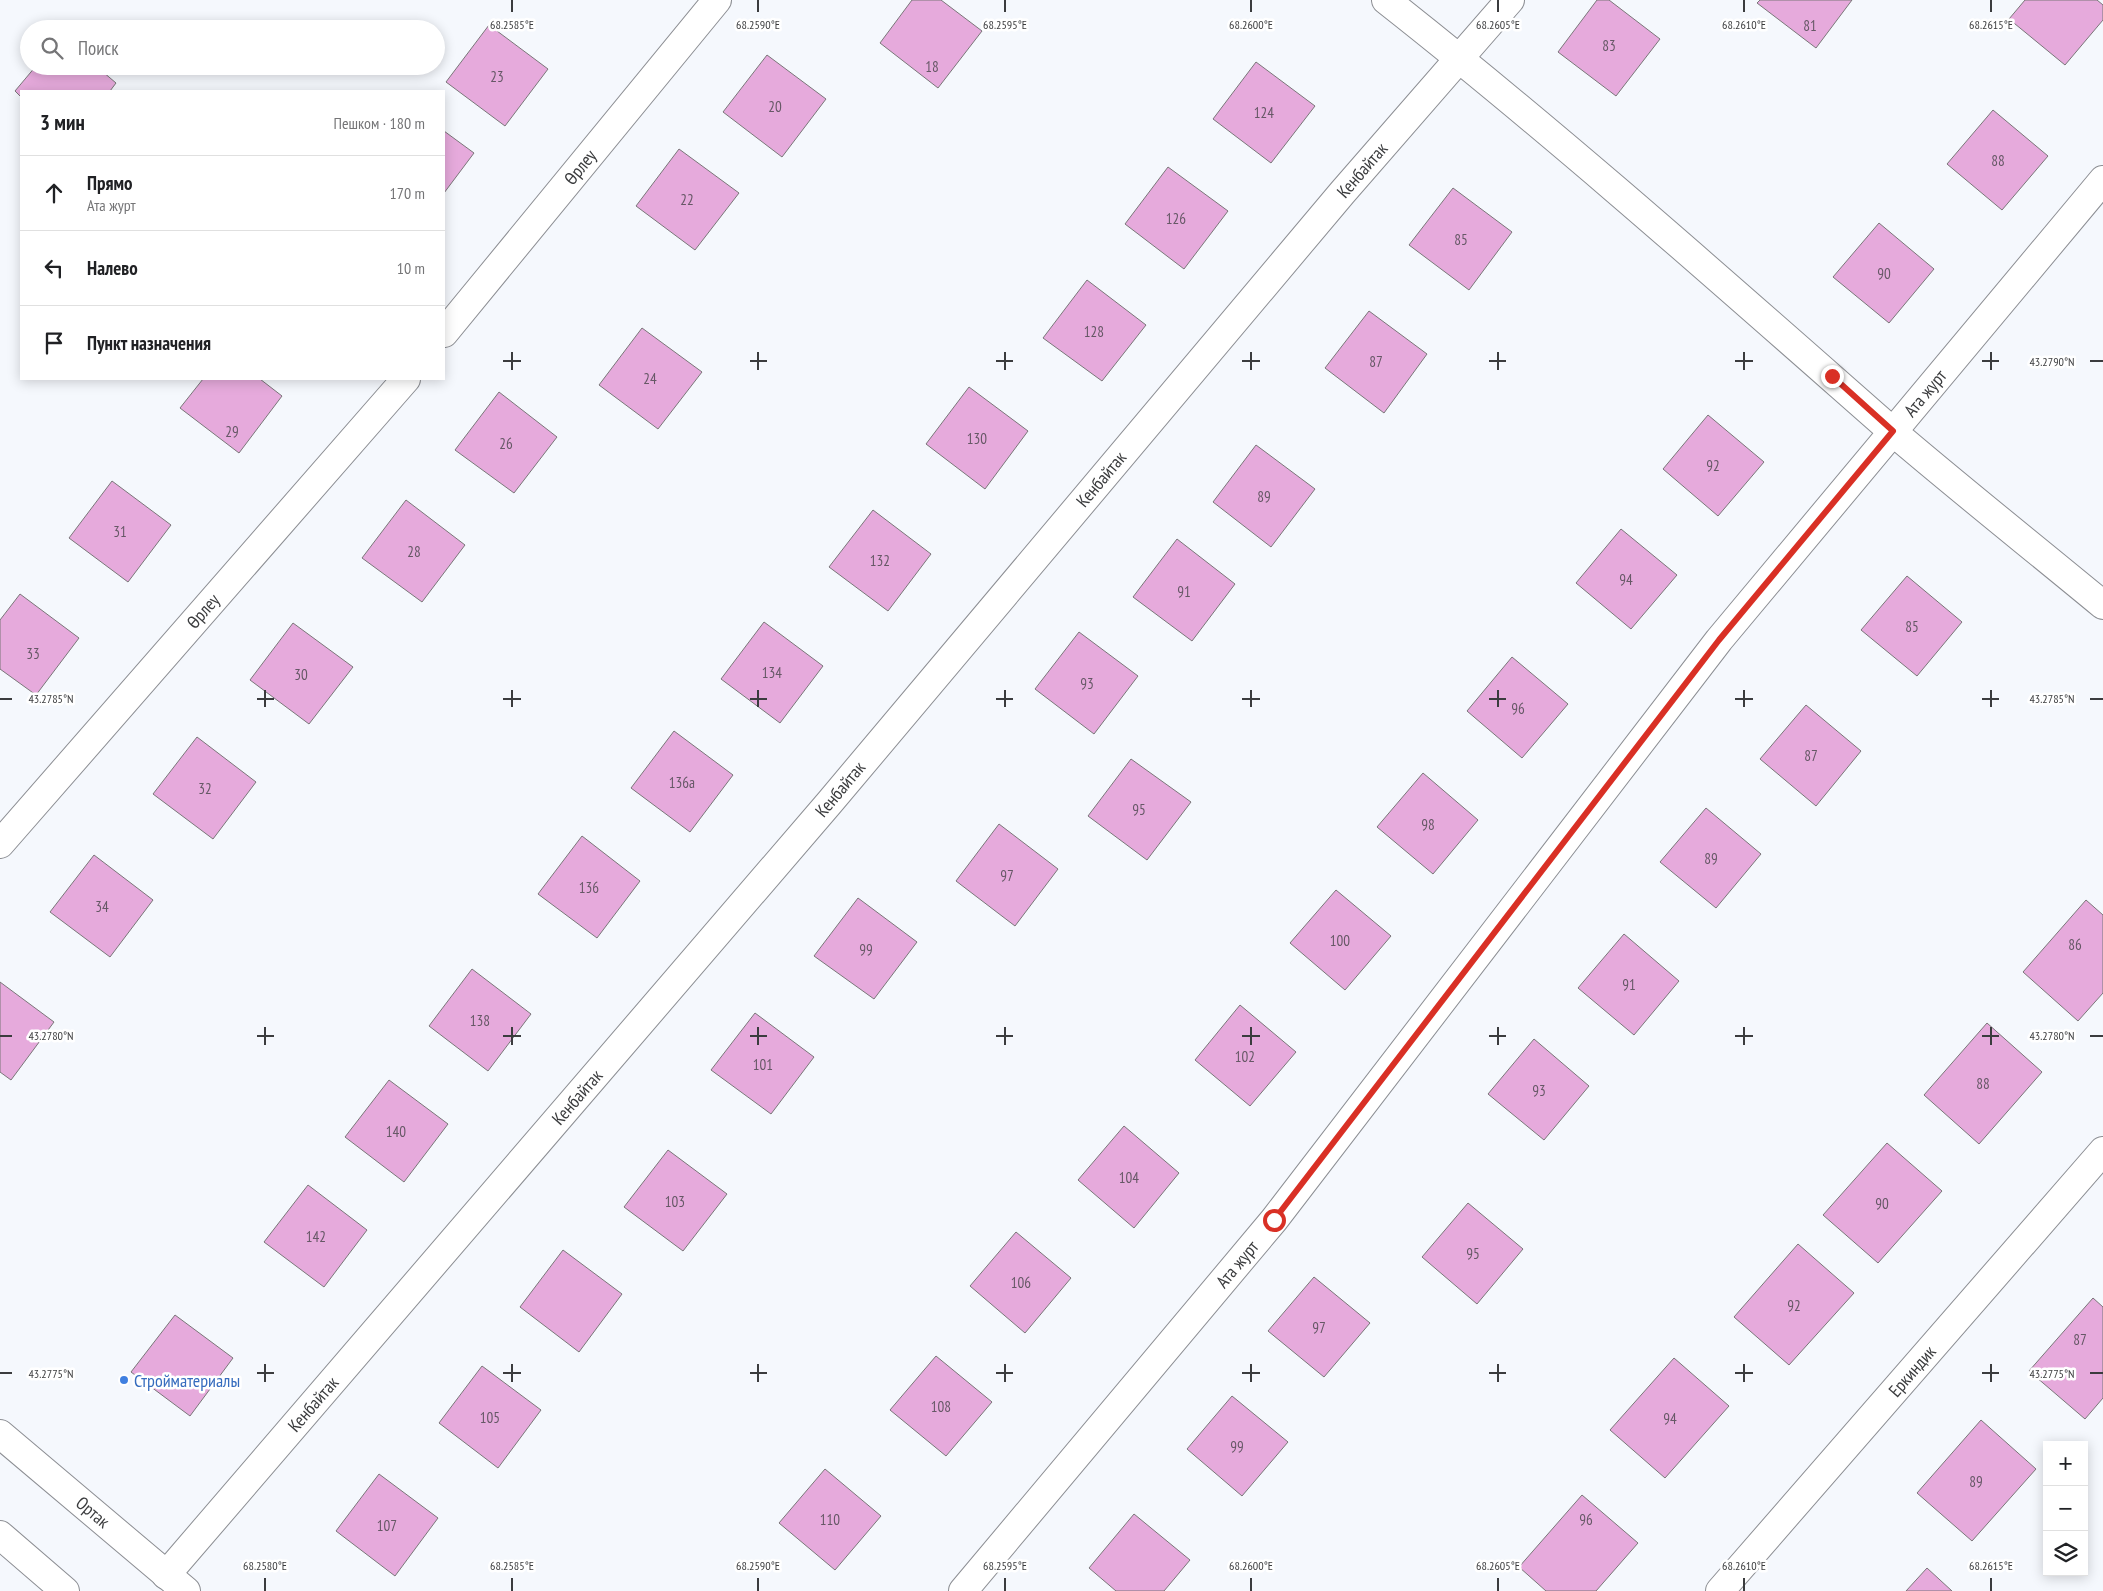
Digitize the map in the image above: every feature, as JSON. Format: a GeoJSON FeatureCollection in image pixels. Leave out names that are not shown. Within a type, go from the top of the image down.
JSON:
{"type":"FeatureCollection","features":[{"type":"Feature","properties":{"kind":"street","name":"Өрлеу"},"geometry":{"type":"LineString","coordinates":[[445,332],[717,0]]}},
{"type":"Feature","properties":{"kind":"street"},"geometry":{"type":"LineString","coordinates":[[1386,0],[1460,58],[1832,376],[1893,431],[2103,605]]}},
{"type":"Feature","properties":{"kind":"street","name":"Кенбайтак"},"geometry":{"type":"LineString","coordinates":[[176,1583],[1342,193],[1510,0]]}},
{"type":"Feature","properties":{"kind":"street","name":"Ата журт"},"geometry":{"type":"LineString","coordinates":[[963,1591],[1274,1220],[1719,640],[2103,180]]}},
{"type":"Feature","properties":{"kind":"street","name":"Өрлеу"},"geometry":{"type":"LineString","coordinates":[[0,844],[405,380]]}},
{"type":"Feature","properties":{"kind":"street","name":"Еркиндик"},"geometry":{"type":"LineString","coordinates":[[1720,1591],[2103,1151]]}},
{"type":"Feature","properties":{"kind":"street","name":"Ортак"},"geometry":{"type":"LineString","coordinates":[[0,1434],[176,1583]]}},
{"type":"Feature","properties":{"kind":"street"},"geometry":{"type":"LineString","coordinates":[[0,1535],[65,1591]]}},
{"type":"Feature","properties":{"kind":"building"},"geometry":{"type":"Polygon","coordinates":[[[912,0],[941,0],[982,31],[938,88],[880,43],[912,0]]]}},
{"type":"Feature","properties":{"kind":"building"},"geometry":{"type":"Polygon","coordinates":[[[1597,0],[1609,0],[1660,39],[1616,96],[1558,52],[1597,0]]]}},
{"type":"Feature","properties":{"kind":"building"},"geometry":{"type":"Polygon","coordinates":[[[1760,0],[1852,0],[1816,48],[1757,3],[1760,0]]]}},
{"type":"Feature","properties":{"kind":"building"},"geometry":{"type":"Polygon","coordinates":[[[2025,0],[2097,0],[2103,5],[2103,20],[2065,65],[2009,19],[2025,0]]]}},
{"type":"Feature","properties":{"kind":"building"},"geometry":{"type":"Polygon","coordinates":[[[489,25],[548,69],[505,126],[446,82],[489,25]]]}},
{"type":"Feature","properties":{"kind":"building"},"geometry":{"type":"Polygon","coordinates":[[[767,55],[826,99],[782,157],[723,112],[767,55]]]}},
{"type":"Feature","properties":{"kind":"building"},"geometry":{"type":"Polygon","coordinates":[[[1256,62],[1315,106],[1271,163],[1213,119],[1256,62]]]}},
{"type":"Feature","properties":{"kind":"building"},"geometry":{"type":"Polygon","coordinates":[[[28,75],[107,75],[116,83],[111,90],[20,90],[20,96],[15,91],[28,75]]]}},
{"type":"Feature","properties":{"kind":"building"},"geometry":{"type":"Polygon","coordinates":[[[1993,110],[2048,156],[2002,210],[1947,164],[1993,110]]]}},
{"type":"Feature","properties":{"kind":"building"},"geometry":{"type":"Polygon","coordinates":[[[445,132],[474,153],[445,192],[445,132]]]}},
{"type":"Feature","properties":{"kind":"building"},"geometry":{"type":"Polygon","coordinates":[[[679,149],[739,193],[695,250],[636,206],[679,149]]]}},
{"type":"Feature","properties":{"kind":"building"},"geometry":{"type":"Polygon","coordinates":[[[1168,167],[1228,211],[1184,269],[1125,224],[1168,167]]]}},
{"type":"Feature","properties":{"kind":"building"},"geometry":{"type":"Polygon","coordinates":[[[1453,188],[1512,232],[1469,290],[1409,245],[1453,188]]]}},
{"type":"Feature","properties":{"kind":"building"},"geometry":{"type":"Polygon","coordinates":[[[1879,223],[1934,269],[1889,323],[1833,277],[1879,223]]]}},
{"type":"Feature","properties":{"kind":"building"},"geometry":{"type":"Polygon","coordinates":[[[1087,280],[1146,325],[1102,381],[1043,338],[1087,280]]]}},
{"type":"Feature","properties":{"kind":"building"},"geometry":{"type":"Polygon","coordinates":[[[1369,311],[1427,354],[1384,413],[1325,368],[1369,311]]]}},
{"type":"Feature","properties":{"kind":"building"},"geometry":{"type":"Polygon","coordinates":[[[642,328],[702,372],[658,429],[599,385],[642,328]]]}},
{"type":"Feature","properties":{"kind":"building"},"geometry":{"type":"Polygon","coordinates":[[[202,380],[261,380],[282,396],[239,453],[180,408],[202,380]]]}},
{"type":"Feature","properties":{"kind":"building"},"geometry":{"type":"Polygon","coordinates":[[[969,387],[1028,431],[985,489],[926,444],[969,387]]]}},
{"type":"Feature","properties":{"kind":"building"},"geometry":{"type":"Polygon","coordinates":[[[499,392],[557,437],[514,493],[455,450],[499,392]]]}},
{"type":"Feature","properties":{"kind":"building"},"geometry":{"type":"Polygon","coordinates":[[[1708,415],[1764,462],[1718,516],[1663,469],[1708,415]]]}},
{"type":"Feature","properties":{"kind":"building"},"geometry":{"type":"Polygon","coordinates":[[[1256,445],[1315,489],[1271,547],[1213,502],[1256,445]]]}},
{"type":"Feature","properties":{"kind":"building"},"geometry":{"type":"Polygon","coordinates":[[[112,481],[171,525],[128,582],[69,538],[112,481]]]}},
{"type":"Feature","properties":{"kind":"building"},"geometry":{"type":"Polygon","coordinates":[[[406,500],[465,545],[422,602],[362,558],[406,500]]]}},
{"type":"Feature","properties":{"kind":"building"},"geometry":{"type":"Polygon","coordinates":[[[873,510],[931,554],[888,611],[829,567],[873,510]]]}},
{"type":"Feature","properties":{"kind":"building"},"geometry":{"type":"Polygon","coordinates":[[[1621,529],[1677,575],[1631,629],[1576,583],[1621,529]]]}},
{"type":"Feature","properties":{"kind":"building"},"geometry":{"type":"Polygon","coordinates":[[[1177,539],[1235,584],[1192,641],[1133,597],[1177,539]]]}},
{"type":"Feature","properties":{"kind":"building"},"geometry":{"type":"Polygon","coordinates":[[[1907,576],[1962,622],[1917,676],[1861,630],[1907,576]]]}},
{"type":"Feature","properties":{"kind":"building"},"geometry":{"type":"Polygon","coordinates":[[[20,594],[79,638],[36,695],[0,669],[0,620],[20,594]]]}},
{"type":"Feature","properties":{"kind":"building"},"geometry":{"type":"Polygon","coordinates":[[[764,622],[823,666],[780,723],[721,679],[764,622]]]}},
{"type":"Feature","properties":{"kind":"building"},"geometry":{"type":"Polygon","coordinates":[[[293,623],[353,667],[309,724],[250,680],[293,623]]]}},
{"type":"Feature","properties":{"kind":"building"},"geometry":{"type":"Polygon","coordinates":[[[1079,632],[1138,676],[1094,734],[1035,689],[1079,632]]]}},
{"type":"Feature","properties":{"kind":"building"},"geometry":{"type":"Polygon","coordinates":[[[1512,657],[1568,704],[1522,758],[1467,711],[1512,657]]]}},
{"type":"Feature","properties":{"kind":"building"},"geometry":{"type":"Polygon","coordinates":[[[1806,705],[1861,751],[1816,806],[1760,759],[1806,705]]]}},
{"type":"Feature","properties":{"kind":"building"},"geometry":{"type":"Polygon","coordinates":[[[674,731],[733,775],[690,832],[631,788],[674,731]]]}},
{"type":"Feature","properties":{"kind":"building"},"geometry":{"type":"Polygon","coordinates":[[[197,737],[256,782],[213,839],[153,794],[197,737]]]}},
{"type":"Feature","properties":{"kind":"building"},"geometry":{"type":"Polygon","coordinates":[[[1131,759],[1191,802],[1147,860],[1088,816],[1131,759]]]}},
{"type":"Feature","properties":{"kind":"building"},"geometry":{"type":"Polygon","coordinates":[[[1423,773],[1478,820],[1433,874],[1377,827],[1423,773]]]}},
{"type":"Feature","properties":{"kind":"building"},"geometry":{"type":"Polygon","coordinates":[[[1706,808],[1761,854],[1716,908],[1660,862],[1706,808]]]}},
{"type":"Feature","properties":{"kind":"building"},"geometry":{"type":"Polygon","coordinates":[[[999,824],[1058,869],[1015,926],[956,881],[999,824]]]}},
{"type":"Feature","properties":{"kind":"building"},"geometry":{"type":"Polygon","coordinates":[[[582,836],[640,881],[597,938],[538,894],[582,836]]]}},
{"type":"Feature","properties":{"kind":"building"},"geometry":{"type":"Polygon","coordinates":[[[94,855],[153,900],[110,957],[50,912],[94,855]]]}},
{"type":"Feature","properties":{"kind":"building"},"geometry":{"type":"Polygon","coordinates":[[[1336,890],[1391,936],[1345,990],[1290,943],[1336,890]]]}},
{"type":"Feature","properties":{"kind":"building"},"geometry":{"type":"Polygon","coordinates":[[[858,898],[917,942],[874,999],[814,956],[858,898]]]}},
{"type":"Feature","properties":{"kind":"building"},"geometry":{"type":"Polygon","coordinates":[[[2086,900],[2103,915],[2103,993],[2078,1021],[2023,972],[2086,900]]]}},
{"type":"Feature","properties":{"kind":"building"},"geometry":{"type":"Polygon","coordinates":[[[1624,934],[1679,981],[1634,1035],[1578,988],[1624,934]]]}},
{"type":"Feature","properties":{"kind":"building"},"geometry":{"type":"Polygon","coordinates":[[[472,969],[531,1014],[488,1071],[429,1026],[472,969]]]}},
{"type":"Feature","properties":{"kind":"building"},"geometry":{"type":"Polygon","coordinates":[[[0,982],[54,1022],[11,1080],[0,1072],[0,982]]]}},
{"type":"Feature","properties":{"kind":"building"},"geometry":{"type":"Polygon","coordinates":[[[1240,1005],[1296,1052],[1250,1106],[1195,1060],[1240,1005]]]}},
{"type":"Feature","properties":{"kind":"building"},"geometry":{"type":"Polygon","coordinates":[[[755,1013],[814,1057],[771,1114],[711,1070],[755,1013]]]}},
{"type":"Feature","properties":{"kind":"building"},"geometry":{"type":"Polygon","coordinates":[[[1987,1023],[2042,1072],[1979,1144],[1924,1095],[1987,1023]]]}},
{"type":"Feature","properties":{"kind":"building"},"geometry":{"type":"Polygon","coordinates":[[[1534,1039],[1589,1086],[1544,1140],[1488,1094],[1534,1039]]]}},
{"type":"Feature","properties":{"kind":"building"},"geometry":{"type":"Polygon","coordinates":[[[389,1080],[448,1124],[404,1182],[345,1137],[389,1080]]]}},
{"type":"Feature","properties":{"kind":"building"},"geometry":{"type":"Polygon","coordinates":[[[1124,1126],[1179,1173],[1134,1228],[1078,1180],[1124,1126]]]}},
{"type":"Feature","properties":{"kind":"building"},"geometry":{"type":"Polygon","coordinates":[[[1887,1143],[1942,1191],[1878,1263],[1823,1215],[1887,1143]]]}},
{"type":"Feature","properties":{"kind":"building"},"geometry":{"type":"Polygon","coordinates":[[[668,1150],[727,1194],[683,1251],[624,1207],[668,1150]]]}},
{"type":"Feature","properties":{"kind":"building"},"geometry":{"type":"Polygon","coordinates":[[[308,1185],[367,1230],[324,1287],[264,1242],[308,1185]]]}},
{"type":"Feature","properties":{"kind":"building"},"geometry":{"type":"Polygon","coordinates":[[[1468,1203],[1523,1249],[1477,1304],[1422,1257],[1468,1203]]]}},
{"type":"Feature","properties":{"kind":"building"},"geometry":{"type":"Polygon","coordinates":[[[1016,1232],[1071,1278],[1025,1333],[970,1286],[1016,1232]]]}},
{"type":"Feature","properties":{"kind":"building"},"geometry":{"type":"Polygon","coordinates":[[[1798,1244],[1854,1293],[1789,1365],[1734,1317],[1798,1244]]]}},
{"type":"Feature","properties":{"kind":"building"},"geometry":{"type":"Polygon","coordinates":[[[563,1250],[622,1294],[579,1352],[520,1307],[563,1250]]]}},
{"type":"Feature","properties":{"kind":"building"},"geometry":{"type":"Polygon","coordinates":[[[1314,1277],[1370,1323],[1324,1377],[1268,1331],[1314,1277]]]}},
{"type":"Feature","properties":{"kind":"building"},"geometry":{"type":"Polygon","coordinates":[[[2093,1298],[2103,1307],[2103,1398],[2085,1419],[2029,1371],[2093,1298]]]}},
{"type":"Feature","properties":{"kind":"building"},"geometry":{"type":"Polygon","coordinates":[[[175,1315],[233,1358],[190,1416],[131,1372],[175,1315]]]}},
{"type":"Feature","properties":{"kind":"building"},"geometry":{"type":"Polygon","coordinates":[[[936,1356],[992,1402],[946,1456],[890,1410],[936,1356]]]}},
{"type":"Feature","properties":{"kind":"building"},"geometry":{"type":"Polygon","coordinates":[[[1674,1358],[1729,1406],[1665,1478],[1610,1430],[1674,1358]]]}},
{"type":"Feature","properties":{"kind":"building"},"geometry":{"type":"Polygon","coordinates":[[[482,1366],[541,1410],[498,1468],[439,1423],[482,1366]]]}},
{"type":"Feature","properties":{"kind":"building"},"geometry":{"type":"Polygon","coordinates":[[[1232,1396],[1288,1442],[1242,1496],[1187,1449],[1232,1396]]]}},
{"type":"Feature","properties":{"kind":"building"},"geometry":{"type":"Polygon","coordinates":[[[1981,1420],[2036,1469],[1972,1541],[1917,1493],[1981,1420]]]}},
{"type":"Feature","properties":{"kind":"building"},"geometry":{"type":"Polygon","coordinates":[[[825,1469],[881,1516],[835,1570],[779,1523],[825,1469]]]}},
{"type":"Feature","properties":{"kind":"building"},"geometry":{"type":"Polygon","coordinates":[[[379,1474],[438,1518],[395,1576],[336,1531],[379,1474]]]}},
{"type":"Feature","properties":{"kind":"building"},"geometry":{"type":"Polygon","coordinates":[[[1582,1495],[1638,1543],[1596,1591],[1546,1591],[1519,1567],[1582,1495]]]}},
{"type":"Feature","properties":{"kind":"building"},"geometry":{"type":"Polygon","coordinates":[[[1134,1514],[1190,1560],[1164,1591],[1116,1591],[1089,1568],[1134,1514]]]}},
{"type":"Feature","properties":{"kind":"building"},"geometry":{"type":"Polygon","coordinates":[[[1927,1568],[1952,1591],[1906,1591],[1927,1568]]]}},
{"type":"Feature","properties":{"kind":"place","name":"Стройматериалы"},"geometry":{"type":"Point","coordinates":[124,1380]}},
{"type":"Feature","properties":{"kind":"route"},"geometry":{"type":"LineString","coordinates":[[1274,1220],[1719,640],[1893,431],[1832,376]]}}]}
